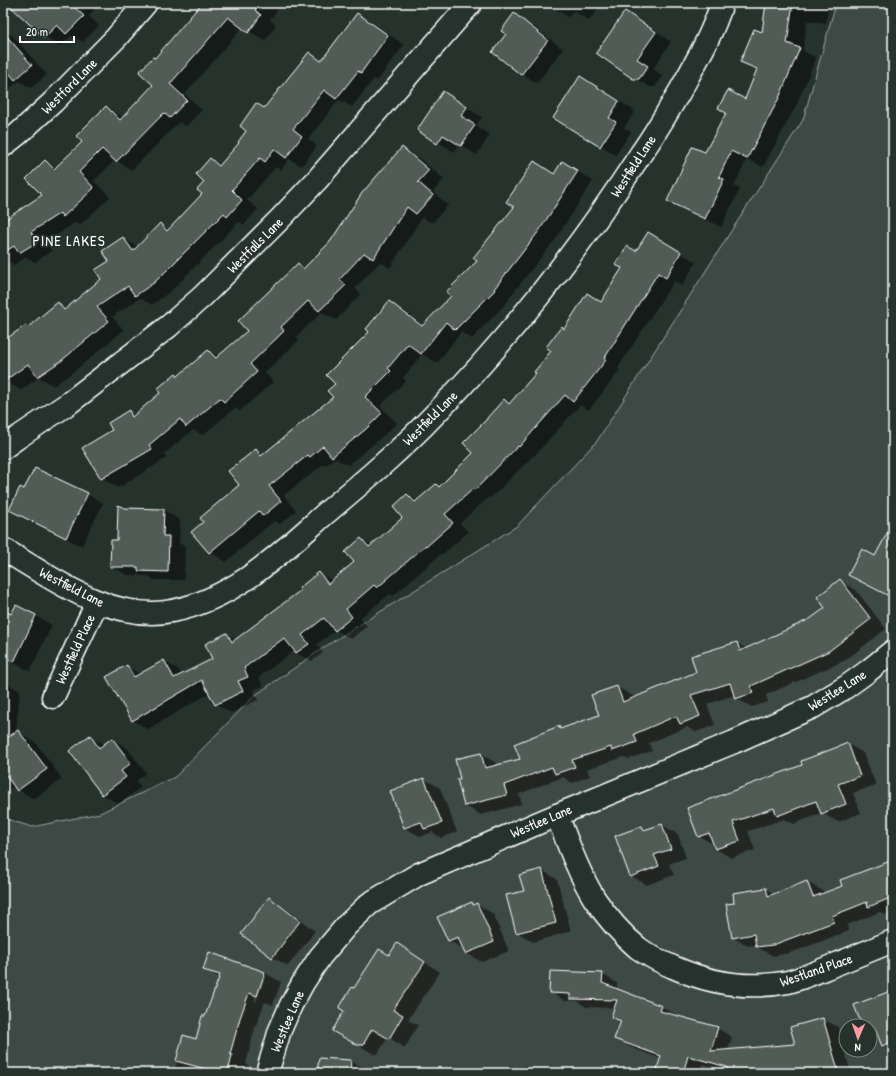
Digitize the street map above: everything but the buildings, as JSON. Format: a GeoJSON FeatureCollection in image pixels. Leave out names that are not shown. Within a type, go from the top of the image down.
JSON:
{"type":"FeatureCollection","features":[{"type":"Feature","properties":{"kind":"street","name":"Westford Lane"},"geometry":{"type":"LineString","coordinates":[[3,146],[53,102],[116,38],[146,3]]}},
{"type":"Feature","properties":{"kind":"street","name":"Westfalls Lane"},"geometry":{"type":"LineString","coordinates":[[3,448],[69,403],[169,326],[203,296],[316,181],[471,3]]}},
{"type":"Feature","properties":{"kind":"street","name":"Westfield Lane"},"geometry":{"type":"LineString","coordinates":[[3,549],[66,586],[97,602],[141,613],[171,612],[188,608],[220,595],[258,571],[359,485],[436,414],[521,318],[574,250],[617,191],[657,130],[702,53],[722,3]]}},
{"type":"Feature","properties":{"kind":"street","name":"Westfield Place"},"geometry":{"type":"LineString","coordinates":[[53,697],[97,602]]}},
{"type":"Feature","properties":{"kind":"street","name":"Westlee Lane"},"geometry":{"type":"LineString","coordinates":[[266,1073],[290,1005],[303,983],[325,952],[348,925],[369,904],[419,874],[734,742],[813,707],[868,672],[893,651]]}},
{"type":"Feature","properties":{"kind":"street","name":"Westland Place"},"geometry":{"type":"LineString","coordinates":[[557,815],[586,883],[604,912],[638,948],[653,958],[685,973],[733,985],[777,984],[815,973],[893,941]]}},
{"type":"Feature","properties":{"kind":"shaded area"},"geometry":{"type":"Polygon","coordinates":[[[836,3],[893,3],[893,1073],[3,1073],[3,818],[32,827],[100,813],[175,777],[254,696],[329,644],[517,526],[597,441],[803,120],[836,3]]]}},
{"type":"Feature","properties":{"kind":"district","name":"PINE LAKES"},"geometry":{"type":"Point","coordinates":[69,241]}}]}
